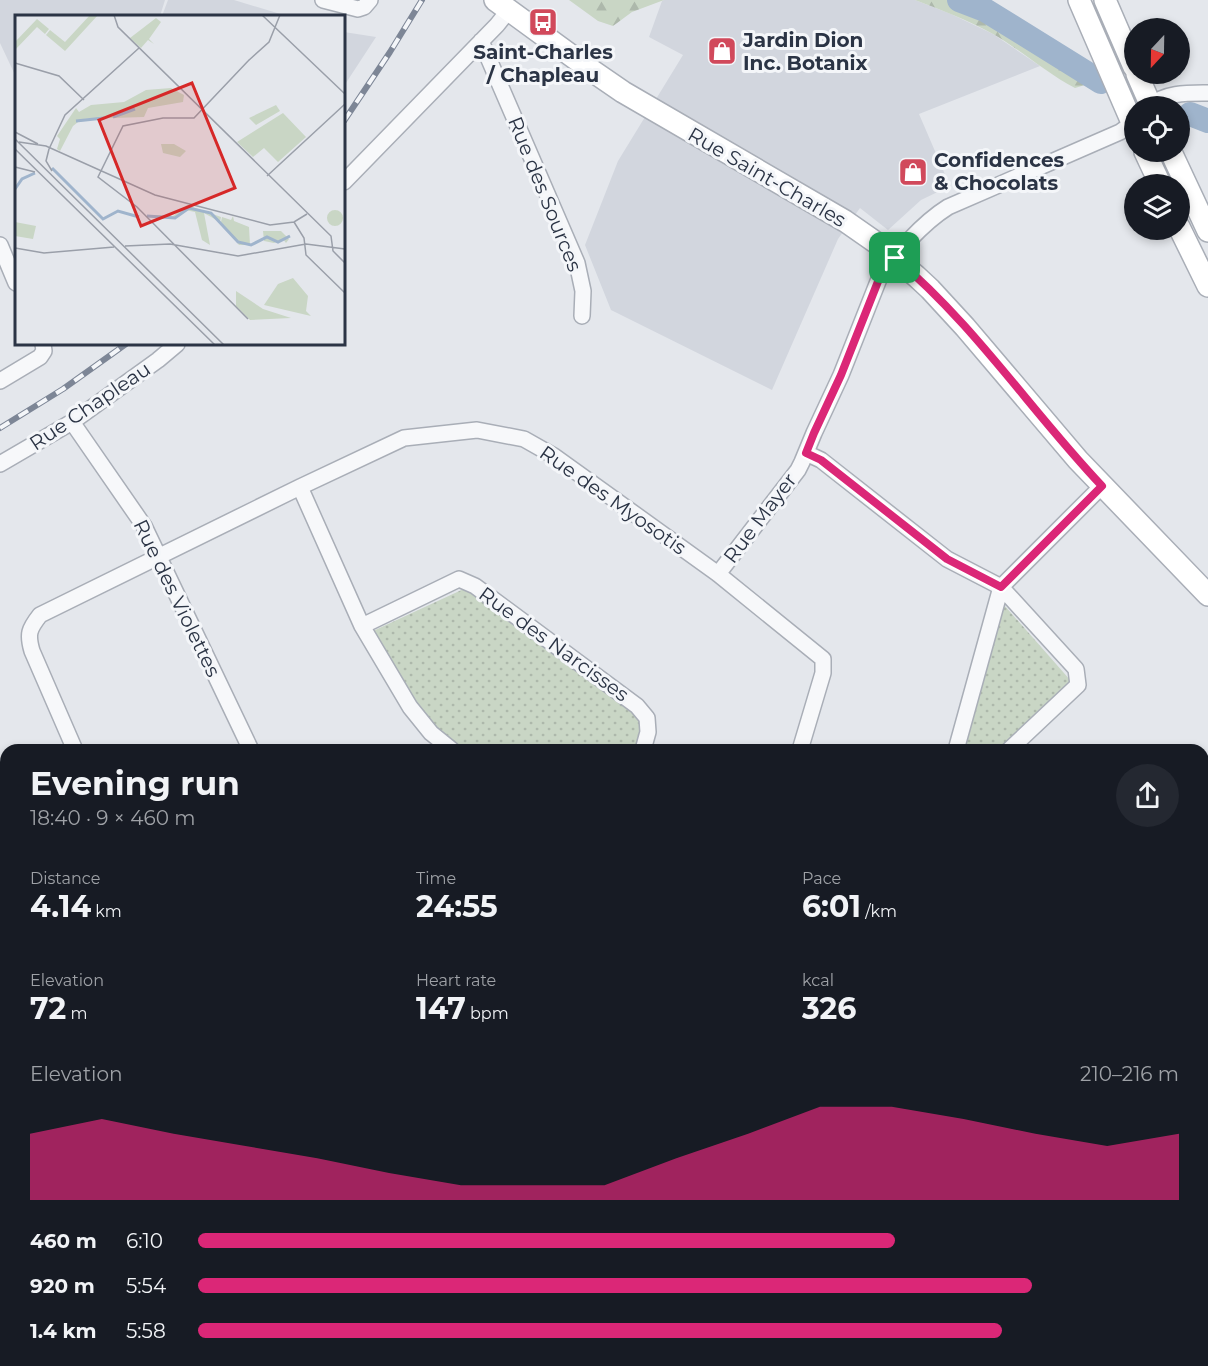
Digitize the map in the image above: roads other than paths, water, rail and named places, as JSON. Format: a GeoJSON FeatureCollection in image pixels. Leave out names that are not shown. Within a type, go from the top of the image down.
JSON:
{"type":"FeatureCollection","features":[{"type":"Feature","properties":{"kind":"street"},"geometry":{"type":"LineString","coordinates":[[322,0],[358,9],[364,7],[370,0]]}},
{"type":"Feature","properties":{"kind":"street"},"geometry":{"type":"LineString","coordinates":[[1079,0],[1124,101]]}},
{"type":"Feature","properties":{"kind":"street"},"geometry":{"type":"LineString","coordinates":[[1105,0],[1124,44]]}},
{"type":"Feature","properties":{"kind":"street"},"geometry":{"type":"LineString","coordinates":[[345,181],[481,41],[502,5]]}},
{"type":"Feature","properties":{"kind":"street","name":"Rue Saint-Charles"},"geometry":{"type":"LineString","coordinates":[[502,5],[623,92],[828,211],[895,258],[951,311],[1067,448],[1208,595]]}},
{"type":"Feature","properties":{"kind":"street","name":"Rue des Sources"},"geometry":{"type":"LineString","coordinates":[[481,41],[577,264],[583,291],[582,316]]}},
{"type":"Feature","properties":{"kind":"street"},"geometry":{"type":"LineString","coordinates":[[1169,96],[1208,93]]}},
{"type":"Feature","properties":{"kind":"street","name":"Rue Mayer"},"geometry":{"type":"LineString","coordinates":[[718,574],[798,470],[841,375],[879,279],[895,258],[928,222],[948,207],[1124,130]]}},
{"type":"Feature","properties":{"kind":"street"},"geometry":{"type":"LineString","coordinates":[[1176,162],[1208,231]]}},
{"type":"Feature","properties":{"kind":"street"},"geometry":{"type":"LineString","coordinates":[[1185,240],[1208,286]]}},
{"type":"Feature","properties":{"kind":"street"},"geometry":{"type":"LineString","coordinates":[[0,246],[15,281]]}},
{"type":"Feature","properties":{"kind":"street","name":"Rue Chapleau"},"geometry":{"type":"LineString","coordinates":[[0,464],[72,423],[176,345]]}},
{"type":"Feature","properties":{"kind":"street"},"geometry":{"type":"LineString","coordinates":[[0,381],[40,357],[43,347]]}},
{"type":"Feature","properties":{"kind":"street","name":"Rue des Violettes"},"geometry":{"type":"LineString","coordinates":[[72,423],[144,526],[248,744]]}},
{"type":"Feature","properties":{"kind":"street","name":"Rue des Myosotis"},"geometry":{"type":"LineString","coordinates":[[72,744],[28,638],[31,627],[40,615],[404,438],[477,430],[524,440],[554,456],[718,574],[822,659],[823,673],[802,744]]}},
{"type":"Feature","properties":{"kind":"street"},"geometry":{"type":"LineString","coordinates":[[806,453],[821,460],[947,559],[1001,587],[1076,669],[1078,685],[1015,744]]}},
{"type":"Feature","properties":{"kind":"street"},"geometry":{"type":"LineString","coordinates":[[958,744],[1001,587],[1102,486]]}},
{"type":"Feature","properties":{"kind":"street"},"geometry":{"type":"LineString","coordinates":[[300,487],[362,626],[410,706],[431,733],[445,744]]}},
{"type":"Feature","properties":{"kind":"street","name":"Rue des Narcisses"},"geometry":{"type":"LineString","coordinates":[[362,626],[459,579],[475,586],[638,706],[647,718],[648,732],[645,744]]}},
{"type":"Feature","properties":{"kind":"waterway"},"geometry":{"type":"LineString","coordinates":[[959,0],[985,10],[1101,82]]}},
{"type":"Feature","properties":{"kind":"waterway"},"geometry":{"type":"LineString","coordinates":[[1190,114],[1208,121]]}},
{"type":"Feature","properties":{"kind":"railway"},"geometry":{"type":"LineString","coordinates":[[345,120],[422,0]]}},
{"type":"Feature","properties":{"kind":"railway"},"geometry":{"type":"LineString","coordinates":[[0,428],[63,389],[125,345]]}},
{"type":"Feature","properties":{"kind":"place","name":"Saint-Charles / Chapleau"},"geometry":{"type":"Point","coordinates":[543,22]}},
{"type":"Feature","properties":{"kind":"place","name":"Jardin Dion Inc. Botanix"},"geometry":{"type":"Point","coordinates":[722,51]}},
{"type":"Feature","properties":{"kind":"place","name":"Confidences & Chocolats"},"geometry":{"type":"Point","coordinates":[913,172]}}]}
